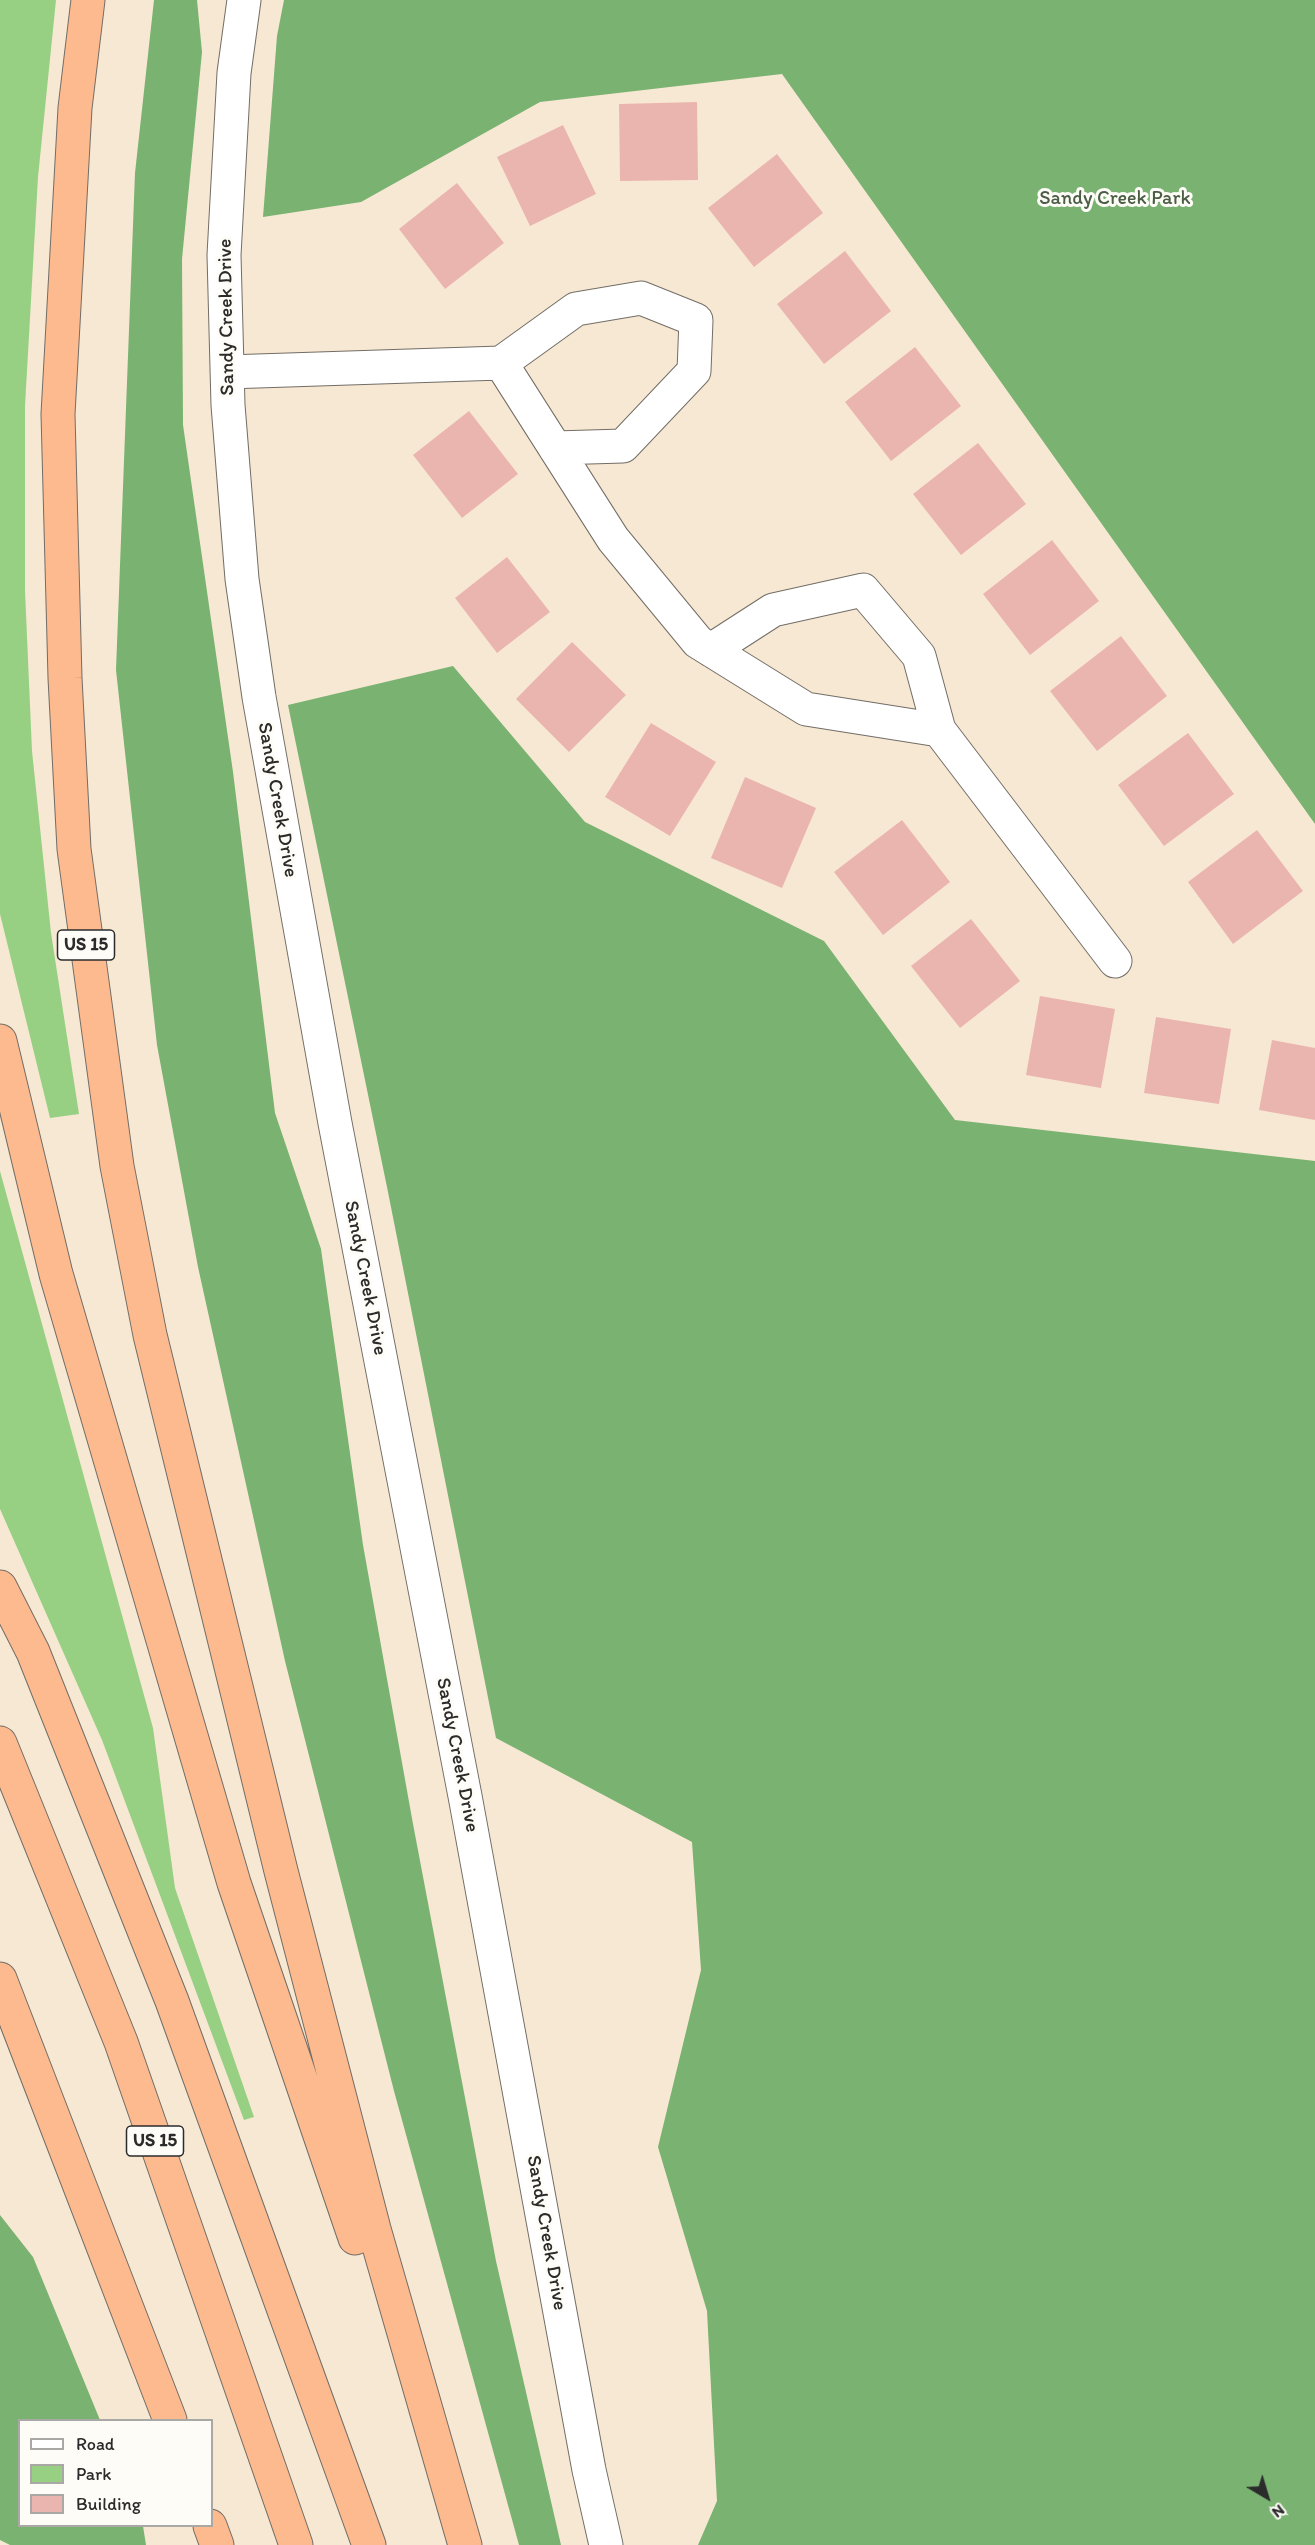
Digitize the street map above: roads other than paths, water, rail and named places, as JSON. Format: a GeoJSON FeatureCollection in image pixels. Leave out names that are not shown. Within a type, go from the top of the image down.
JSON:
{"type":"FeatureCollection","features":[{"type":"Feature","properties":{"kind":"highway","name":"US 15"},"geometry":{"type":"LineString","coordinates":[[88,0],[75,108],[58,425],[65,678],[74,849],[117,1166],[150,1335],[281,1871],[374,2229],[465,2545]]}},
{"type":"Feature","properties":{"kind":"highway"},"geometry":{"type":"LineString","coordinates":[[0,1041],[56,1274],[234,1883],[355,2235],[443,2524],[456,2545]]}},
{"type":"Feature","properties":{"kind":"highway"},"geometry":{"type":"LineString","coordinates":[[0,1587],[33,1652],[172,2001],[369,2545]]}},
{"type":"Feature","properties":{"kind":"highway","name":"US 15"},"geometry":{"type":"LineString","coordinates":[[0,1743],[121,2042],[296,2545]]}},
{"type":"Feature","properties":{"kind":"highway"},"geometry":{"type":"LineString","coordinates":[[0,1979],[169,2419]]}},
{"type":"Feature","properties":{"kind":"highway"},"geometry":{"type":"LineString","coordinates":[[210,2527],[217,2545]]}},
{"type":"Feature","properties":{"kind":"street","name":"Sandy Creek Drive"},"geometry":{"type":"LineString","coordinates":[[244,0],[234,73],[224,255],[233,490],[259,697],[335,1123],[606,2545]]}},
{"type":"Feature","properties":{"kind":"street"},"geometry":{"type":"LineString","coordinates":[[227,372],[501,363],[576,309],[641,298],[696,320],[694,371],[623,446],[555,448]]}},
{"type":"Feature","properties":{"kind":"street"},"geometry":{"type":"LineString","coordinates":[[501,363],[613,539],[698,642],[806,710],[939,730]]}},
{"type":"Feature","properties":{"kind":"street"},"geometry":{"type":"LineString","coordinates":[[711,650],[773,610],[863,590],[919,656],[939,730],[1115,961]]}},
{"type":"Feature","properties":{"kind":"park label","name":"Sandy Creek Park"},"geometry":{"type":"Point","coordinates":[1115,199]}}]}
